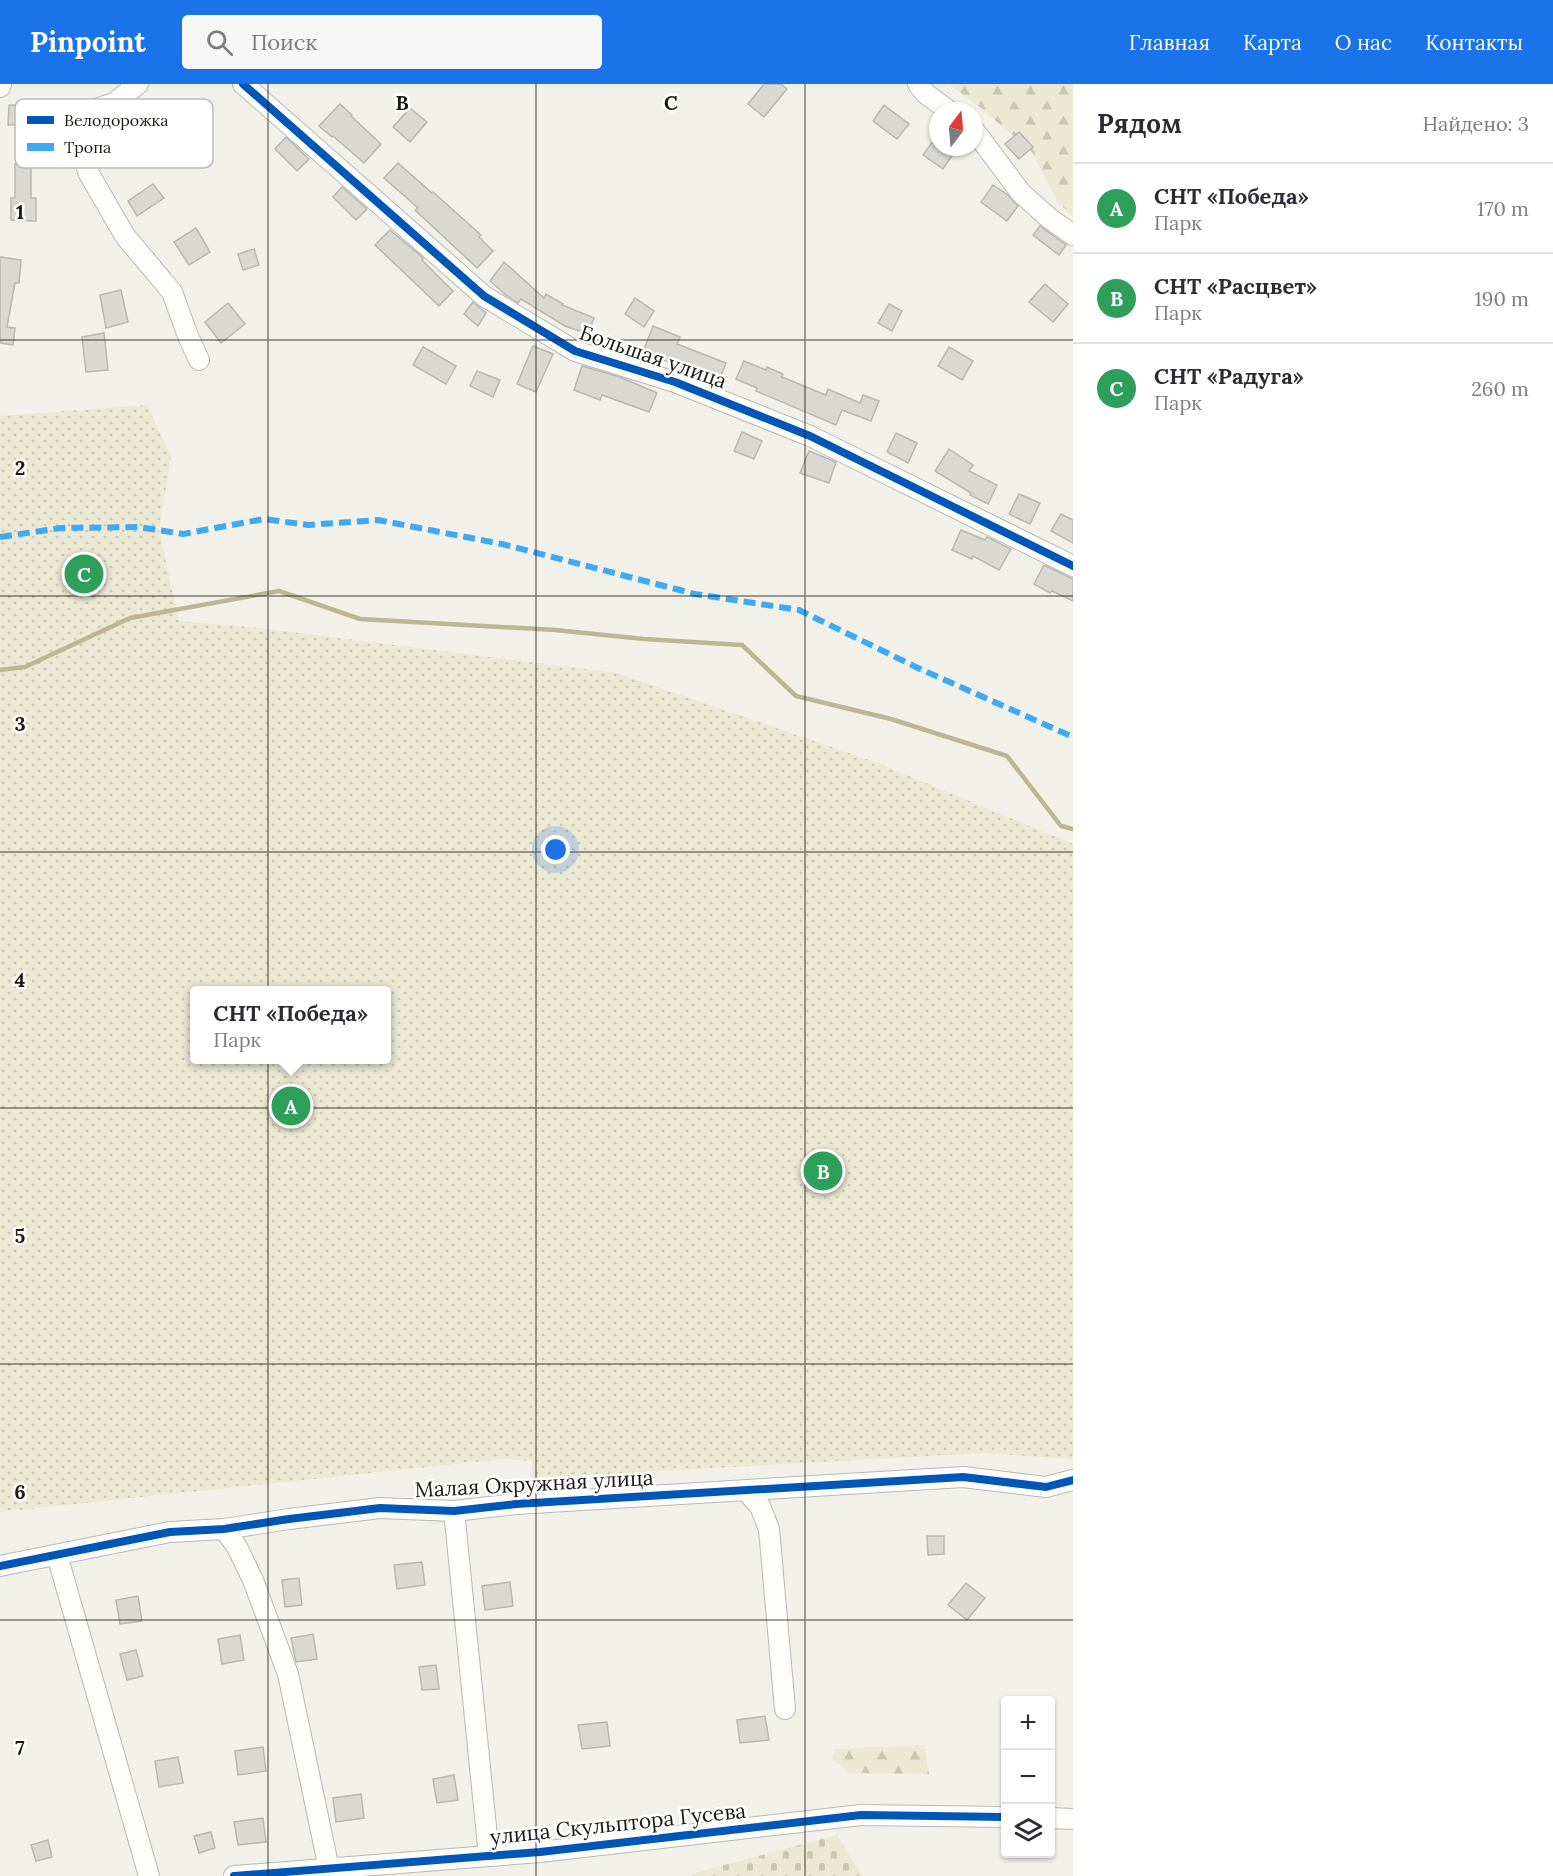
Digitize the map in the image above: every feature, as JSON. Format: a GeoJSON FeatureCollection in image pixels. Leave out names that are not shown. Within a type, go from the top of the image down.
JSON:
{"type":"FeatureCollection","features":[{"type":"Feature","properties":{"kind":"street"},"geometry":{"type":"LineString","coordinates":[[119,99],[138,84]]}},
{"type":"Feature","properties":{"kind":"street","name":"Большая улица"},"geometry":{"type":"LineString","coordinates":[[243,84],[484,296],[575,351],[675,382],[810,436],[1073,566]]}},
{"type":"Feature","properties":{"kind":"street"},"geometry":{"type":"LineString","coordinates":[[918,84],[937,102]]}},
{"type":"Feature","properties":{"kind":"street"},"geometry":{"type":"LineString","coordinates":[[983,142],[1021,193],[1049,218],[1073,235]]}},
{"type":"Feature","properties":{"kind":"street"},"geometry":{"type":"LineString","coordinates":[[87,168],[125,236],[172,292],[199,360]]}},
{"type":"Feature","properties":{"kind":"street","name":"Малая Окружная улица"},"geometry":{"type":"LineString","coordinates":[[0,1566],[170,1532],[224,1529],[380,1508],[454,1511],[516,1504],[747,1492],[963,1477],[1046,1487],[1073,1480]]}},
{"type":"Feature","properties":{"kind":"street"},"geometry":{"type":"LineString","coordinates":[[747,1492],[760,1506],[769,1529],[785,1709]]}},
{"type":"Feature","properties":{"kind":"street"},"geometry":{"type":"LineString","coordinates":[[454,1511],[489,1856]]}},
{"type":"Feature","properties":{"kind":"street"},"geometry":{"type":"LineString","coordinates":[[224,1529],[237,1547],[253,1580],[288,1674],[329,1869]]}},
{"type":"Feature","properties":{"kind":"street"},"geometry":{"type":"LineString","coordinates":[[57,1555],[149,1876]]}},
{"type":"Feature","properties":{"kind":"street","name":"улица Скульптора Гусева"},"geometry":{"type":"LineString","coordinates":[[234,1876],[540,1852],[861,1815],[1001,1817]]}},
{"type":"Feature","properties":{"kind":"street"},"geometry":{"type":"LineString","coordinates":[[1055,1818],[1073,1819]]}},
{"type":"Feature","properties":{"kind":"green space"},"geometry":{"type":"Polygon","coordinates":[[[949,84],[1073,84],[1073,217],[1057,201],[1032,152],[983,110],[983,102],[973,102],[949,84]]]}},
{"type":"Feature","properties":{"kind":"green space"},"geometry":{"type":"Polygon","coordinates":[[[147,405],[171,457],[159,530],[179,621],[259,628],[617,673],[878,763],[1073,844],[1073,1459],[983,1453],[532,1478],[532,1461],[503,1459],[0,1512],[0,416],[147,405]]]}},
{"type":"Feature","properties":{"kind":"green space"},"geometry":{"type":"Polygon","coordinates":[[[924,1745],[929,1774],[850,1773],[831,1758],[836,1749],[924,1745]]]}},
{"type":"Feature","properties":{"kind":"green space"},"geometry":{"type":"Polygon","coordinates":[[[837,1835],[862,1876],[692,1876],[691,1874],[837,1835]]]}},
{"type":"Feature","properties":{"kind":"building"},"geometry":{"type":"Polygon","coordinates":[[[764,84],[781,84],[787,89],[764,117],[748,104],[764,84]]]}},
{"type":"Feature","properties":{"kind":"building"},"geometry":{"type":"Polygon","coordinates":[[[340,104],[381,144],[364,163],[319,126],[340,104]]]}},
{"type":"Feature","properties":{"kind":"building"},"geometry":{"type":"Polygon","coordinates":[[[9,105],[15,105],[15,125],[8,125],[9,105]]]}},
{"type":"Feature","properties":{"kind":"building"},"geometry":{"type":"Polygon","coordinates":[[[884,105],[909,124],[897,139],[873,121],[884,105]]]}},
{"type":"Feature","properties":{"kind":"building"},"geometry":{"type":"Polygon","coordinates":[[[410,108],[427,122],[410,142],[393,127],[410,108]]]}},
{"type":"Feature","properties":{"kind":"building"},"geometry":{"type":"Polygon","coordinates":[[[1019,132],[1033,147],[1019,159],[1005,144],[1019,132]]]}},
{"type":"Feature","properties":{"kind":"building"},"geometry":{"type":"Polygon","coordinates":[[[286,137],[309,159],[297,171],[275,149],[286,137]]]}},
{"type":"Feature","properties":{"kind":"building"},"geometry":{"type":"Polygon","coordinates":[[[929,147],[929,156],[952,156],[943,169],[923,155],[929,147]]]}},
{"type":"Feature","properties":{"kind":"building"},"geometry":{"type":"Polygon","coordinates":[[[398,163],[481,235],[479,237],[493,251],[477,268],[415,210],[418,208],[384,178],[398,163]]]}},
{"type":"Feature","properties":{"kind":"building"},"geometry":{"type":"Polygon","coordinates":[[[15,168],[31,168],[31,198],[36,198],[36,221],[11,220],[11,198],[15,198],[15,168]]]}},
{"type":"Feature","properties":{"kind":"building"},"geometry":{"type":"Polygon","coordinates":[[[153,184],[164,198],[137,216],[128,201],[153,184]]]}},
{"type":"Feature","properties":{"kind":"building"},"geometry":{"type":"Polygon","coordinates":[[[993,185],[1008,195],[1018,206],[1007,221],[981,202],[993,185]]]}},
{"type":"Feature","properties":{"kind":"building"},"geometry":{"type":"Polygon","coordinates":[[[342,187],[367,209],[356,220],[333,197],[342,187]]]}},
{"type":"Feature","properties":{"kind":"building"},"geometry":{"type":"Polygon","coordinates":[[[1040,226],[1066,245],[1059,255],[1033,235],[1040,226]]]}},
{"type":"Feature","properties":{"kind":"building"},"geometry":{"type":"Polygon","coordinates":[[[196,228],[210,252],[189,265],[174,242],[196,228]]]}},
{"type":"Feature","properties":{"kind":"building"},"geometry":{"type":"Polygon","coordinates":[[[390,230],[421,256],[422,260],[453,291],[439,306],[375,245],[390,230]]]}},
{"type":"Feature","properties":{"kind":"building"},"geometry":{"type":"Polygon","coordinates":[[[254,249],[259,265],[243,270],[238,254],[254,249]]]}},
{"type":"Feature","properties":{"kind":"building"},"geometry":{"type":"Polygon","coordinates":[[[0,257],[21,260],[19,283],[15,283],[7,327],[15,328],[13,345],[0,343],[0,257]]]}},
{"type":"Feature","properties":{"kind":"building"},"geometry":{"type":"Polygon","coordinates":[[[504,262],[544,298],[546,294],[562,305],[594,318],[588,334],[565,326],[521,299],[518,303],[506,295],[490,281],[504,262]]]}},
{"type":"Feature","properties":{"kind":"building"},"geometry":{"type":"Polygon","coordinates":[[[1045,284],[1068,304],[1053,322],[1029,302],[1045,284]]]}},
{"type":"Feature","properties":{"kind":"building"},"geometry":{"type":"Polygon","coordinates":[[[121,290],[128,322],[106,328],[100,295],[121,290]]]}},
{"type":"Feature","properties":{"kind":"building"},"geometry":{"type":"Polygon","coordinates":[[[635,298],[654,311],[644,327],[625,314],[635,298]]]}},
{"type":"Feature","properties":{"kind":"building"},"geometry":{"type":"Polygon","coordinates":[[[473,302],[486,313],[478,326],[464,314],[473,302]]]}},
{"type":"Feature","properties":{"kind":"building"},"geometry":{"type":"Polygon","coordinates":[[[228,303],[245,324],[221,343],[205,322],[228,303]]]}},
{"type":"Feature","properties":{"kind":"building"},"geometry":{"type":"Polygon","coordinates":[[[889,304],[902,311],[892,331],[878,323],[889,304]]]}},
{"type":"Feature","properties":{"kind":"building"},"geometry":{"type":"Polygon","coordinates":[[[653,326],[680,337],[677,344],[726,363],[719,381],[643,352],[653,326]]]}},
{"type":"Feature","properties":{"kind":"building"},"geometry":{"type":"Polygon","coordinates":[[[104,333],[108,370],[86,372],[82,337],[104,333]]]}},
{"type":"Feature","properties":{"kind":"building"},"geometry":{"type":"Polygon","coordinates":[[[533,346],[553,354],[536,392],[517,384],[533,346]]]}},
{"type":"Feature","properties":{"kind":"building"},"geometry":{"type":"Polygon","coordinates":[[[423,347],[456,366],[446,384],[413,365],[423,347]]]}},
{"type":"Feature","properties":{"kind":"building"},"geometry":{"type":"Polygon","coordinates":[[[949,347],[973,361],[962,380],[938,366],[949,347]]]}},
{"type":"Feature","properties":{"kind":"building"},"geometry":{"type":"Polygon","coordinates":[[[744,361],[766,370],[767,367],[783,374],[782,377],[826,395],[828,389],[860,403],[863,395],[879,401],[871,421],[842,410],[836,425],[756,391],[757,388],[736,379],[744,361]]]}},
{"type":"Feature","properties":{"kind":"building"},"geometry":{"type":"Polygon","coordinates":[[[582,366],[620,377],[657,393],[649,412],[602,395],[600,400],[574,390],[582,366]]]}},
{"type":"Feature","properties":{"kind":"building"},"geometry":{"type":"Polygon","coordinates":[[[477,371],[500,380],[493,397],[470,386],[477,371]]]}},
{"type":"Feature","properties":{"kind":"building"},"geometry":{"type":"Polygon","coordinates":[[[742,432],[762,441],[754,459],[734,451],[742,432]]]}},
{"type":"Feature","properties":{"kind":"building"},"geometry":{"type":"Polygon","coordinates":[[[896,433],[917,443],[908,463],[887,452],[896,433]]]}},
{"type":"Feature","properties":{"kind":"building"},"geometry":{"type":"Polygon","coordinates":[[[949,449],[973,465],[969,471],[997,485],[988,504],[970,495],[971,493],[935,471],[949,449]]]}},
{"type":"Feature","properties":{"kind":"building"},"geometry":{"type":"Polygon","coordinates":[[[809,451],[836,462],[829,483],[800,473],[809,451]]]}},
{"type":"Feature","properties":{"kind":"building"},"geometry":{"type":"Polygon","coordinates":[[[1019,494],[1040,503],[1030,524],[1009,514],[1019,494]]]}},
{"type":"Feature","properties":{"kind":"building"},"geometry":{"type":"Polygon","coordinates":[[[1061,514],[1073,520],[1073,543],[1051,531],[1061,514]]]}},
{"type":"Feature","properties":{"kind":"building"},"geometry":{"type":"Polygon","coordinates":[[[961,530],[985,540],[987,537],[1011,549],[999,570],[973,556],[972,559],[952,550],[961,530]]]}},
{"type":"Feature","properties":{"kind":"building"},"geometry":{"type":"Polygon","coordinates":[[[1044,565],[1073,579],[1073,601],[1052,591],[1050,593],[1034,584],[1044,565]]]}},
{"type":"Feature","properties":{"kind":"building"},"geometry":{"type":"Polygon","coordinates":[[[927,1536],[944,1536],[944,1554],[928,1555],[927,1536]]]}},
{"type":"Feature","properties":{"kind":"building"},"geometry":{"type":"Polygon","coordinates":[[[422,1562],[425,1585],[397,1589],[394,1565],[422,1562]]]}},
{"type":"Feature","properties":{"kind":"building"},"geometry":{"type":"Polygon","coordinates":[[[299,1578],[302,1605],[285,1607],[282,1580],[299,1578]]]}},
{"type":"Feature","properties":{"kind":"building"},"geometry":{"type":"Polygon","coordinates":[[[510,1582],[513,1606],[485,1610],[482,1586],[510,1582]]]}},
{"type":"Feature","properties":{"kind":"building"},"geometry":{"type":"Polygon","coordinates":[[[966,1583],[985,1598],[967,1620],[948,1605],[966,1583]]]}},
{"type":"Feature","properties":{"kind":"building"},"geometry":{"type":"Polygon","coordinates":[[[138,1596],[142,1621],[120,1624],[116,1600],[138,1596]]]}},
{"type":"Feature","properties":{"kind":"building"},"geometry":{"type":"Polygon","coordinates":[[[313,1634],[317,1659],[296,1662],[291,1638],[313,1634]]]}},
{"type":"Feature","properties":{"kind":"building"},"geometry":{"type":"Polygon","coordinates":[[[240,1635],[244,1660],[222,1664],[218,1639],[240,1635]]]}},
{"type":"Feature","properties":{"kind":"building"},"geometry":{"type":"Polygon","coordinates":[[[136,1650],[143,1676],[127,1680],[120,1654],[136,1650]]]}},
{"type":"Feature","properties":{"kind":"building"},"geometry":{"type":"Polygon","coordinates":[[[436,1665],[439,1689],[422,1690],[419,1667],[436,1665]]]}},
{"type":"Feature","properties":{"kind":"building"},"geometry":{"type":"Polygon","coordinates":[[[765,1716],[769,1740],[740,1743],[737,1720],[765,1716]]]}},
{"type":"Feature","properties":{"kind":"building"},"geometry":{"type":"Polygon","coordinates":[[[607,1722],[610,1746],[582,1749],[578,1725],[607,1722]]]}},
{"type":"Feature","properties":{"kind":"building"},"geometry":{"type":"Polygon","coordinates":[[[263,1747],[266,1771],[238,1775],[235,1751],[263,1747]]]}},
{"type":"Feature","properties":{"kind":"building"},"geometry":{"type":"Polygon","coordinates":[[[178,1757],[183,1783],[159,1787],[155,1761],[178,1757]]]}},
{"type":"Feature","properties":{"kind":"building"},"geometry":{"type":"Polygon","coordinates":[[[454,1775],[458,1800],[437,1803],[433,1779],[454,1775]]]}},
{"type":"Feature","properties":{"kind":"building"},"geometry":{"type":"Polygon","coordinates":[[[361,1794],[364,1818],[336,1822],[333,1798],[361,1794]]]}},
{"type":"Feature","properties":{"kind":"building"},"geometry":{"type":"Polygon","coordinates":[[[263,1818],[266,1842],[238,1845],[234,1822],[263,1818]]]}},
{"type":"Feature","properties":{"kind":"building"},"geometry":{"type":"Polygon","coordinates":[[[211,1832],[215,1848],[199,1853],[194,1836],[211,1832]]]}},
{"type":"Feature","properties":{"kind":"building"},"geometry":{"type":"Polygon","coordinates":[[[48,1840],[52,1857],[36,1861],[31,1845],[48,1840]]]}},
{"type":"Feature","properties":{"kind":"waterway"},"geometry":{"type":"LineString","coordinates":[[0,670],[25,667],[130,618],[279,591],[360,619],[555,630],[644,639],[742,645],[796,696],[891,719],[1007,756],[1061,826],[1073,829]]}},
{"type":"Feature","properties":{"kind":"marked path"},"geometry":{"type":"LineString","coordinates":[[0,537],[61,528],[139,527],[183,534],[264,519],[308,525],[378,520],[502,544],[695,594],[799,610],[918,668],[1073,737]]}},
{"type":"Feature","properties":{"kind":"cycle path"},"geometry":{"type":"LineString","coordinates":[[243,84],[484,296],[575,351],[675,382],[810,436],[1073,566]]}},
{"type":"Feature","properties":{"kind":"cycle path"},"geometry":{"type":"LineString","coordinates":[[0,1566],[170,1532],[224,1529],[380,1508],[454,1511],[516,1504],[963,1477],[1046,1487],[1073,1480]]}},
{"type":"Feature","properties":{"kind":"cycle path"},"geometry":{"type":"LineString","coordinates":[[234,1876],[540,1852],[861,1815],[1001,1817]]}},
{"type":"Feature","properties":{"kind":"place","name":"СНТ «Радуга»"},"geometry":{"type":"Point","coordinates":[84,574]}},
{"type":"Feature","properties":{"kind":"place","name":"СНТ «Победа»"},"geometry":{"type":"Point","coordinates":[291,1106]}},
{"type":"Feature","properties":{"kind":"place","name":"СНТ «Расцвет»"},"geometry":{"type":"Point","coordinates":[823,1171]}}]}
